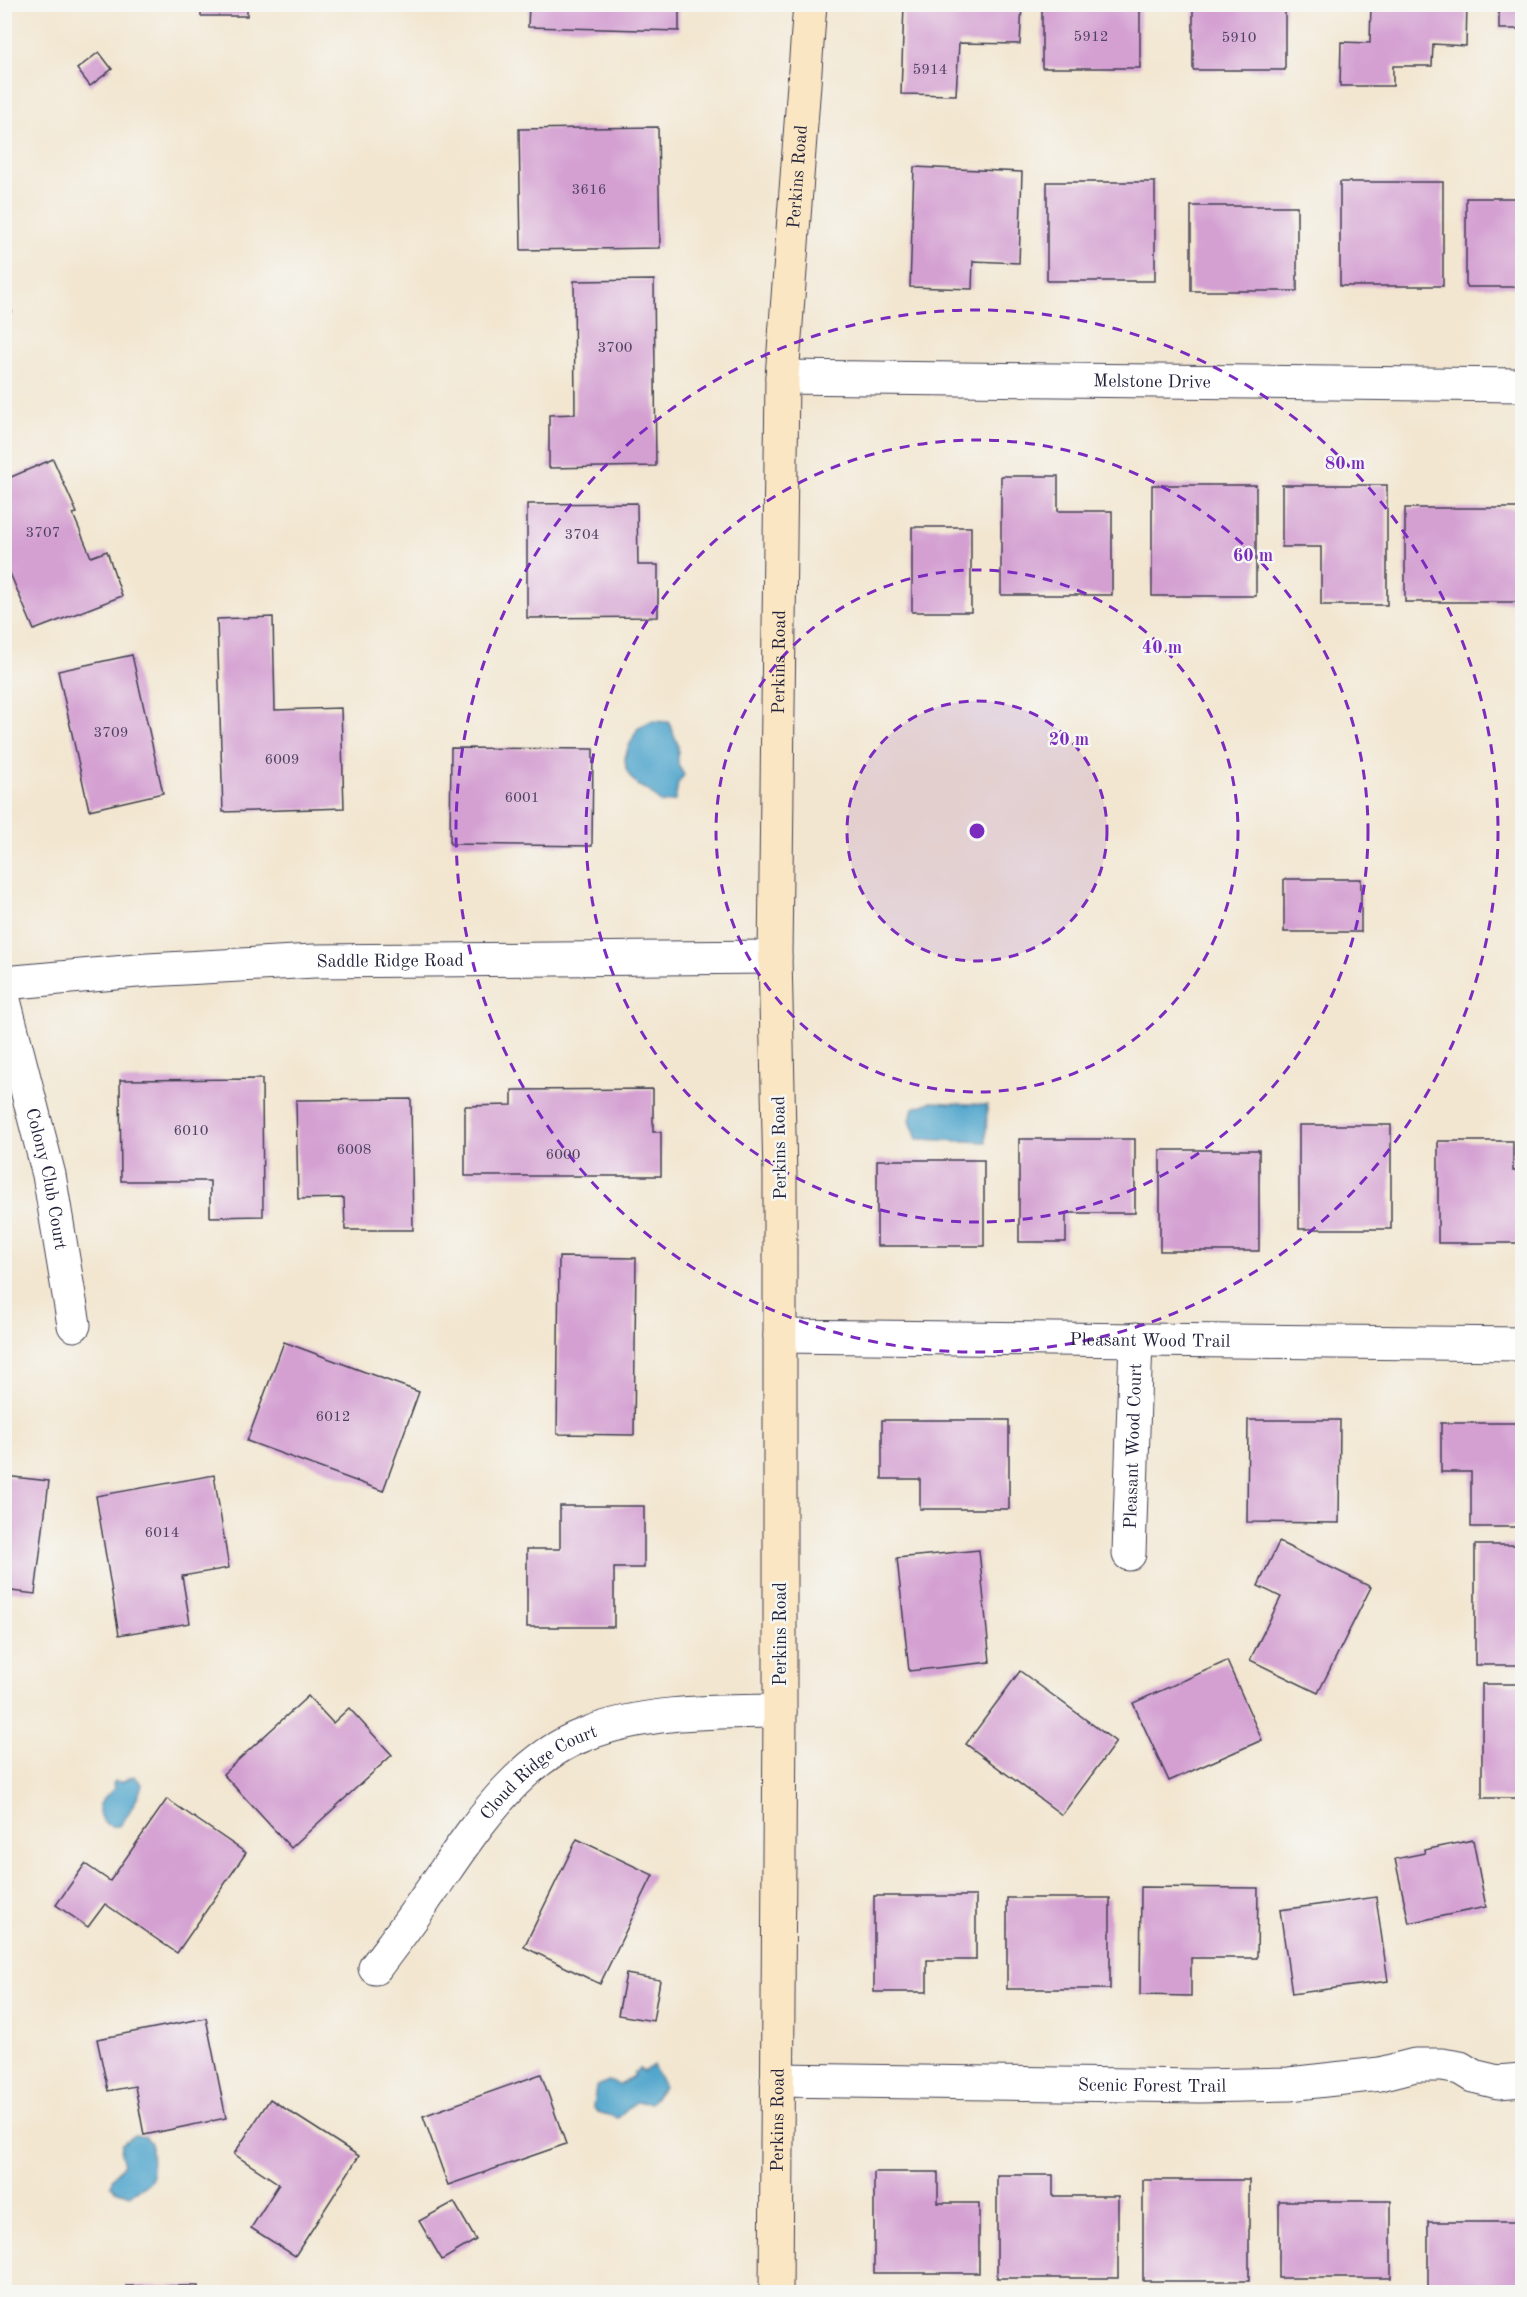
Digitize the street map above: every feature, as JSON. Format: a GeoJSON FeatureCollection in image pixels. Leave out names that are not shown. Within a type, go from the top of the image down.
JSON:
{"type":"FeatureCollection","features":[{"type":"Feature","properties":{"kind":"main road","name":"Perkins Road"},"geometry":{"type":"LineString","coordinates":[[776,2292],[780,1711],[780,1177],[776,957],[782,377],[810,4]]}},
{"type":"Feature","properties":{"kind":"street","name":"Melstone Drive"},"geometry":{"type":"LineString","coordinates":[[782,377],[1522,385]]}},
{"type":"Feature","properties":{"kind":"street","name":"Saddle Ridge Road"},"geometry":{"type":"LineString","coordinates":[[4,983],[148,970],[314,961],[776,957]]}},
{"type":"Feature","properties":{"kind":"street","name":"Colony Club Court"},"geometry":{"type":"LineString","coordinates":[[4,1000],[49,1175],[74,1325]]}},
{"type":"Feature","properties":{"kind":"street","name":"Pleasant Wood Trail"},"geometry":{"type":"LineString","coordinates":[[780,1336],[1522,1344]]}},
{"type":"Feature","properties":{"kind":"street","name":"Pleasant Wood Court"},"geometry":{"type":"LineString","coordinates":[[1129,1554],[1136,1339]]}},
{"type":"Feature","properties":{"kind":"street","name":"Cloud Ridge Court"},"geometry":{"type":"LineString","coordinates":[[375,1968],[464,1844],[499,1800],[515,1782],[548,1753],[585,1734],[635,1720],[694,1713],[780,1711]]}},
{"type":"Feature","properties":{"kind":"street","name":"Scenic Forest Trail"},"geometry":{"type":"LineString","coordinates":[[777,2080],[1222,2086],[1334,2080],[1380,2074],[1415,2065],[1442,2065],[1460,2068],[1473,2076],[1498,2082],[1522,2080]]}},
{"type":"Feature","properties":{"kind":"water"},"geometry":{"type":"Polygon","coordinates":[[[651,721],[669,722],[678,745],[678,765],[684,775],[678,783],[675,801],[661,803],[649,791],[639,786],[626,769],[625,758],[638,728],[651,721]]]}},
{"type":"Feature","properties":{"kind":"water"},"geometry":{"type":"Polygon","coordinates":[[[931,1102],[987,1105],[986,1142],[917,1139],[910,1121],[913,1108],[931,1102]]]}},
{"type":"Feature","properties":{"kind":"water"},"geometry":{"type":"Polygon","coordinates":[[[134,1776],[142,1784],[139,1793],[119,1826],[108,1825],[99,1815],[103,1799],[114,1788],[115,1781],[121,1782],[134,1776]]]}},
{"type":"Feature","properties":{"kind":"water"},"geometry":{"type":"Polygon","coordinates":[[[653,2065],[664,2087],[650,2103],[636,2102],[618,2118],[598,2112],[593,2107],[596,2087],[608,2081],[620,2085],[640,2069],[643,2072],[653,2065]]]}},
{"type":"Feature","properties":{"kind":"water"},"geometry":{"type":"Polygon","coordinates":[[[134,2135],[146,2137],[151,2143],[152,2178],[146,2185],[130,2195],[115,2190],[110,2185],[113,2177],[124,2164],[121,2154],[122,2144],[134,2135]]]}},
{"type":"Feature","properties":{"kind":"building"},"geometry":{"type":"Polygon","coordinates":[[[201,4],[247,4],[247,16],[201,16],[201,4]]]}},
{"type":"Feature","properties":{"kind":"building"},"geometry":{"type":"Polygon","coordinates":[[[529,4],[679,4],[679,31],[528,27],[529,4]]]}},
{"type":"Feature","properties":{"kind":"building"},"geometry":{"type":"Polygon","coordinates":[[[904,4],[1022,4],[1020,44],[959,43],[956,95],[901,94],[904,4]]]}},
{"type":"Feature","properties":{"kind":"building"},"geometry":{"type":"Polygon","coordinates":[[[1042,4],[1140,4],[1140,68],[1042,68],[1042,4]]]}},
{"type":"Feature","properties":{"kind":"building"},"geometry":{"type":"Polygon","coordinates":[[[1193,4],[1285,4],[1285,70],[1193,70],[1193,4]]]}},
{"type":"Feature","properties":{"kind":"building"},"geometry":{"type":"Polygon","coordinates":[[[1371,4],[1467,4],[1466,46],[1433,44],[1432,66],[1393,66],[1393,86],[1340,86],[1341,42],[1370,43],[1371,4]]]}},
{"type":"Feature","properties":{"kind":"building"},"geometry":{"type":"Polygon","coordinates":[[[1499,4],[1522,4],[1522,29],[1499,29],[1499,4]]]}},
{"type":"Feature","properties":{"kind":"building"},"geometry":{"type":"Polygon","coordinates":[[[99,52],[112,69],[90,86],[77,69],[99,52]]]}},
{"type":"Feature","properties":{"kind":"building"},"geometry":{"type":"Polygon","coordinates":[[[658,127],[660,248],[521,250],[519,129],[658,127]]]}},
{"type":"Feature","properties":{"kind":"building"},"geometry":{"type":"Polygon","coordinates":[[[914,167],[1022,172],[1019,263],[973,261],[972,289],[910,287],[914,167]]]}},
{"type":"Feature","properties":{"kind":"building"},"geometry":{"type":"Polygon","coordinates":[[[1047,182],[1155,182],[1155,281],[1047,281],[1047,182]]]}},
{"type":"Feature","properties":{"kind":"building"},"geometry":{"type":"Polygon","coordinates":[[[1340,182],[1443,182],[1443,286],[1340,286],[1340,182]]]}},
{"type":"Feature","properties":{"kind":"building"},"geometry":{"type":"Polygon","coordinates":[[[1466,198],[1522,198],[1522,287],[1466,287],[1466,198]]]}},
{"type":"Feature","properties":{"kind":"building"},"geometry":{"type":"Polygon","coordinates":[[[1191,206],[1297,206],[1297,291],[1191,291],[1191,206]]]}},
{"type":"Feature","properties":{"kind":"building"},"geometry":{"type":"Polygon","coordinates":[[[654,280],[656,466],[549,468],[549,415],[575,414],[574,281],[654,280]]]}},
{"type":"Feature","properties":{"kind":"building"},"geometry":{"type":"Polygon","coordinates":[[[4,298],[12,312],[4,316],[4,298]]]}},
{"type":"Feature","properties":{"kind":"building"},"geometry":{"type":"Polygon","coordinates":[[[53,459],[77,513],[73,514],[91,557],[107,551],[122,596],[34,630],[4,559],[4,480],[53,459]]]}},
{"type":"Feature","properties":{"kind":"building"},"geometry":{"type":"Polygon","coordinates":[[[1001,476],[1058,476],[1058,511],[1112,511],[1112,595],[1001,595],[1001,476]]]}},
{"type":"Feature","properties":{"kind":"building"},"geometry":{"type":"Polygon","coordinates":[[[1152,485],[1256,485],[1256,596],[1152,596],[1152,485]]]}},
{"type":"Feature","properties":{"kind":"building"},"geometry":{"type":"Polygon","coordinates":[[[1282,485],[1387,485],[1387,605],[1321,605],[1321,547],[1282,547],[1282,485]]]}},
{"type":"Feature","properties":{"kind":"building"},"geometry":{"type":"Polygon","coordinates":[[[637,503],[638,565],[658,565],[658,617],[527,618],[527,504],[637,503]]]}},
{"type":"Feature","properties":{"kind":"building"},"geometry":{"type":"Polygon","coordinates":[[[1405,508],[1522,508],[1522,602],[1405,602],[1405,508]]]}},
{"type":"Feature","properties":{"kind":"building"},"geometry":{"type":"Polygon","coordinates":[[[912,527],[971,527],[971,612],[912,612],[912,527]]]}},
{"type":"Feature","properties":{"kind":"building"},"geometry":{"type":"Polygon","coordinates":[[[273,617],[275,710],[341,708],[344,808],[223,812],[217,619],[273,617]]]}},
{"type":"Feature","properties":{"kind":"building"},"geometry":{"type":"Polygon","coordinates":[[[132,655],[163,793],[89,810],[58,671],[132,655]]]}},
{"type":"Feature","properties":{"kind":"building"},"geometry":{"type":"Polygon","coordinates":[[[451,748],[593,749],[592,846],[450,844],[451,748]]]}},
{"type":"Feature","properties":{"kind":"building"},"geometry":{"type":"Polygon","coordinates":[[[1284,879],[1361,879],[1361,932],[1284,932],[1284,879]]]}},
{"type":"Feature","properties":{"kind":"building"},"geometry":{"type":"Polygon","coordinates":[[[262,1079],[263,1216],[210,1217],[210,1181],[121,1181],[120,1080],[262,1079]]]}},
{"type":"Feature","properties":{"kind":"building"},"geometry":{"type":"Polygon","coordinates":[[[653,1089],[653,1132],[661,1132],[661,1176],[465,1176],[465,1106],[512,1105],[512,1090],[653,1089]]]}},
{"type":"Feature","properties":{"kind":"building"},"geometry":{"type":"Polygon","coordinates":[[[411,1099],[413,1230],[345,1230],[344,1198],[298,1199],[296,1100],[411,1099]]]}},
{"type":"Feature","properties":{"kind":"building"},"geometry":{"type":"Polygon","coordinates":[[[1299,1125],[1391,1125],[1391,1229],[1299,1229],[1299,1125]]]}},
{"type":"Feature","properties":{"kind":"building"},"geometry":{"type":"Polygon","coordinates":[[[1019,1139],[1135,1139],[1135,1213],[1066,1213],[1066,1242],[1019,1242],[1019,1139]]]}},
{"type":"Feature","properties":{"kind":"building"},"geometry":{"type":"Polygon","coordinates":[[[1438,1141],[1513,1141],[1513,1171],[1522,1171],[1522,1243],[1438,1243],[1438,1141]]]}},
{"type":"Feature","properties":{"kind":"building"},"geometry":{"type":"Polygon","coordinates":[[[1160,1150],[1259,1150],[1259,1251],[1160,1251],[1160,1150]]]}},
{"type":"Feature","properties":{"kind":"building"},"geometry":{"type":"Polygon","coordinates":[[[877,1160],[984,1160],[984,1246],[877,1246],[877,1160]]]}},
{"type":"Feature","properties":{"kind":"building"},"geometry":{"type":"Polygon","coordinates":[[[559,1257],[636,1258],[634,1435],[557,1434],[559,1257]]]}},
{"type":"Feature","properties":{"kind":"building"},"geometry":{"type":"Polygon","coordinates":[[[284,1342],[419,1392],[383,1491],[247,1441],[284,1342]]]}},
{"type":"Feature","properties":{"kind":"building"},"geometry":{"type":"Polygon","coordinates":[[[882,1420],[1009,1420],[1009,1509],[920,1509],[920,1479],[882,1479],[882,1420]]]}},
{"type":"Feature","properties":{"kind":"building"},"geometry":{"type":"Polygon","coordinates":[[[1248,1420],[1340,1420],[1339,1523],[1247,1522],[1248,1420]]]}},
{"type":"Feature","properties":{"kind":"building"},"geometry":{"type":"Polygon","coordinates":[[[1441,1423],[1522,1423],[1522,1527],[1471,1527],[1471,1472],[1441,1472],[1441,1423]]]}},
{"type":"Feature","properties":{"kind":"building"},"geometry":{"type":"Polygon","coordinates":[[[214,1475],[229,1568],[182,1576],[190,1623],[119,1635],[96,1496],[214,1475]]]}},
{"type":"Feature","properties":{"kind":"building"},"geometry":{"type":"Polygon","coordinates":[[[4,1476],[49,1481],[35,1594],[4,1590],[4,1476]]]}},
{"type":"Feature","properties":{"kind":"building"},"geometry":{"type":"Polygon","coordinates":[[[560,1506],[644,1506],[644,1568],[614,1568],[614,1627],[527,1627],[527,1549],[560,1549],[560,1506]]]}},
{"type":"Feature","properties":{"kind":"building"},"geometry":{"type":"Polygon","coordinates":[[[1279,1542],[1371,1587],[1318,1693],[1250,1660],[1281,1597],[1258,1586],[1279,1542]]]}},
{"type":"Feature","properties":{"kind":"building"},"geometry":{"type":"Polygon","coordinates":[[[1475,1545],[1522,1545],[1522,1665],[1475,1665],[1475,1545]]]}},
{"type":"Feature","properties":{"kind":"building"},"geometry":{"type":"Polygon","coordinates":[[[979,1550],[990,1662],[909,1671],[897,1558],[979,1550]]]}},
{"type":"Feature","properties":{"kind":"building"},"geometry":{"type":"Polygon","coordinates":[[[1227,1661],[1262,1740],[1169,1781],[1133,1703],[1227,1661]]]}},
{"type":"Feature","properties":{"kind":"building"},"geometry":{"type":"Polygon","coordinates":[[[1020,1671],[1116,1742],[1062,1815],[966,1744],[1020,1671]]]}},
{"type":"Feature","properties":{"kind":"building"},"geometry":{"type":"Polygon","coordinates":[[[1482,1684],[1522,1684],[1522,1798],[1482,1798],[1482,1684]]]}},
{"type":"Feature","properties":{"kind":"building"},"geometry":{"type":"Polygon","coordinates":[[[308,1696],[333,1723],[349,1708],[392,1755],[291,1848],[223,1774],[308,1696]]]}},
{"type":"Feature","properties":{"kind":"building"},"geometry":{"type":"Polygon","coordinates":[[[167,1799],[246,1853],[177,1953],[105,1904],[88,1927],[56,1905],[85,1864],[110,1881],[167,1799]]]}},
{"type":"Feature","properties":{"kind":"building"},"geometry":{"type":"Polygon","coordinates":[[[577,1839],[653,1875],[600,1984],[524,1947],[577,1839]]]}},
{"type":"Feature","properties":{"kind":"building"},"geometry":{"type":"Polygon","coordinates":[[[1473,1840],[1486,1907],[1409,1923],[1395,1859],[1425,1853],[1424,1850],[1473,1840]]]}},
{"type":"Feature","properties":{"kind":"building"},"geometry":{"type":"Polygon","coordinates":[[[1141,1887],[1258,1888],[1257,1958],[1191,1958],[1191,1996],[1140,1995],[1141,1887]]]}},
{"type":"Feature","properties":{"kind":"building"},"geometry":{"type":"Polygon","coordinates":[[[874,1896],[976,1896],[976,1960],[927,1960],[927,1992],[874,1992],[874,1896]]]}},
{"type":"Feature","properties":{"kind":"building"},"geometry":{"type":"Polygon","coordinates":[[[1376,1897],[1388,1981],[1292,1994],[1280,1910],[1376,1897]]]}},
{"type":"Feature","properties":{"kind":"building"},"geometry":{"type":"Polygon","coordinates":[[[1007,1898],[1110,1898],[1110,1989],[1007,1989],[1007,1898]]]}},
{"type":"Feature","properties":{"kind":"building"},"geometry":{"type":"Polygon","coordinates":[[[626,1974],[660,1980],[653,2021],[618,2015],[626,1974]]]}},
{"type":"Feature","properties":{"kind":"building"},"geometry":{"type":"Polygon","coordinates":[[[206,2018],[226,2118],[144,2135],[135,2086],[108,2091],[97,2039],[206,2018]]]}},
{"type":"Feature","properties":{"kind":"building"},"geometry":{"type":"Polygon","coordinates":[[[541,2074],[566,2144],[448,2185],[423,2116],[541,2074]]]}},
{"type":"Feature","properties":{"kind":"building"},"geometry":{"type":"Polygon","coordinates":[[[270,2099],[359,2156],[295,2256],[251,2228],[279,2184],[234,2154],[270,2099]]]}},
{"type":"Feature","properties":{"kind":"building"},"geometry":{"type":"Polygon","coordinates":[[[874,2172],[938,2172],[938,2203],[979,2203],[979,2273],[874,2273],[874,2172]]]}},
{"type":"Feature","properties":{"kind":"building"},"geometry":{"type":"Polygon","coordinates":[[[997,2175],[1053,2175],[1053,2196],[1118,2196],[1118,2278],[997,2278],[997,2175]]]}},
{"type":"Feature","properties":{"kind":"building"},"geometry":{"type":"Polygon","coordinates":[[[1143,2180],[1249,2180],[1249,2281],[1143,2281],[1143,2180]]]}},
{"type":"Feature","properties":{"kind":"building"},"geometry":{"type":"Polygon","coordinates":[[[1279,2201],[1391,2201],[1391,2278],[1279,2278],[1279,2201]]]}},
{"type":"Feature","properties":{"kind":"building"},"geometry":{"type":"Polygon","coordinates":[[[454,2202],[476,2240],[442,2260],[419,2221],[454,2202]]]}},
{"type":"Feature","properties":{"kind":"building"},"geometry":{"type":"Polygon","coordinates":[[[1428,2222],[1522,2222],[1522,2292],[1428,2292],[1428,2222]]]}},
{"type":"Feature","properties":{"kind":"building"},"geometry":{"type":"Polygon","coordinates":[[[126,2286],[198,2286],[198,2292],[126,2292],[126,2286]]]}}]}
